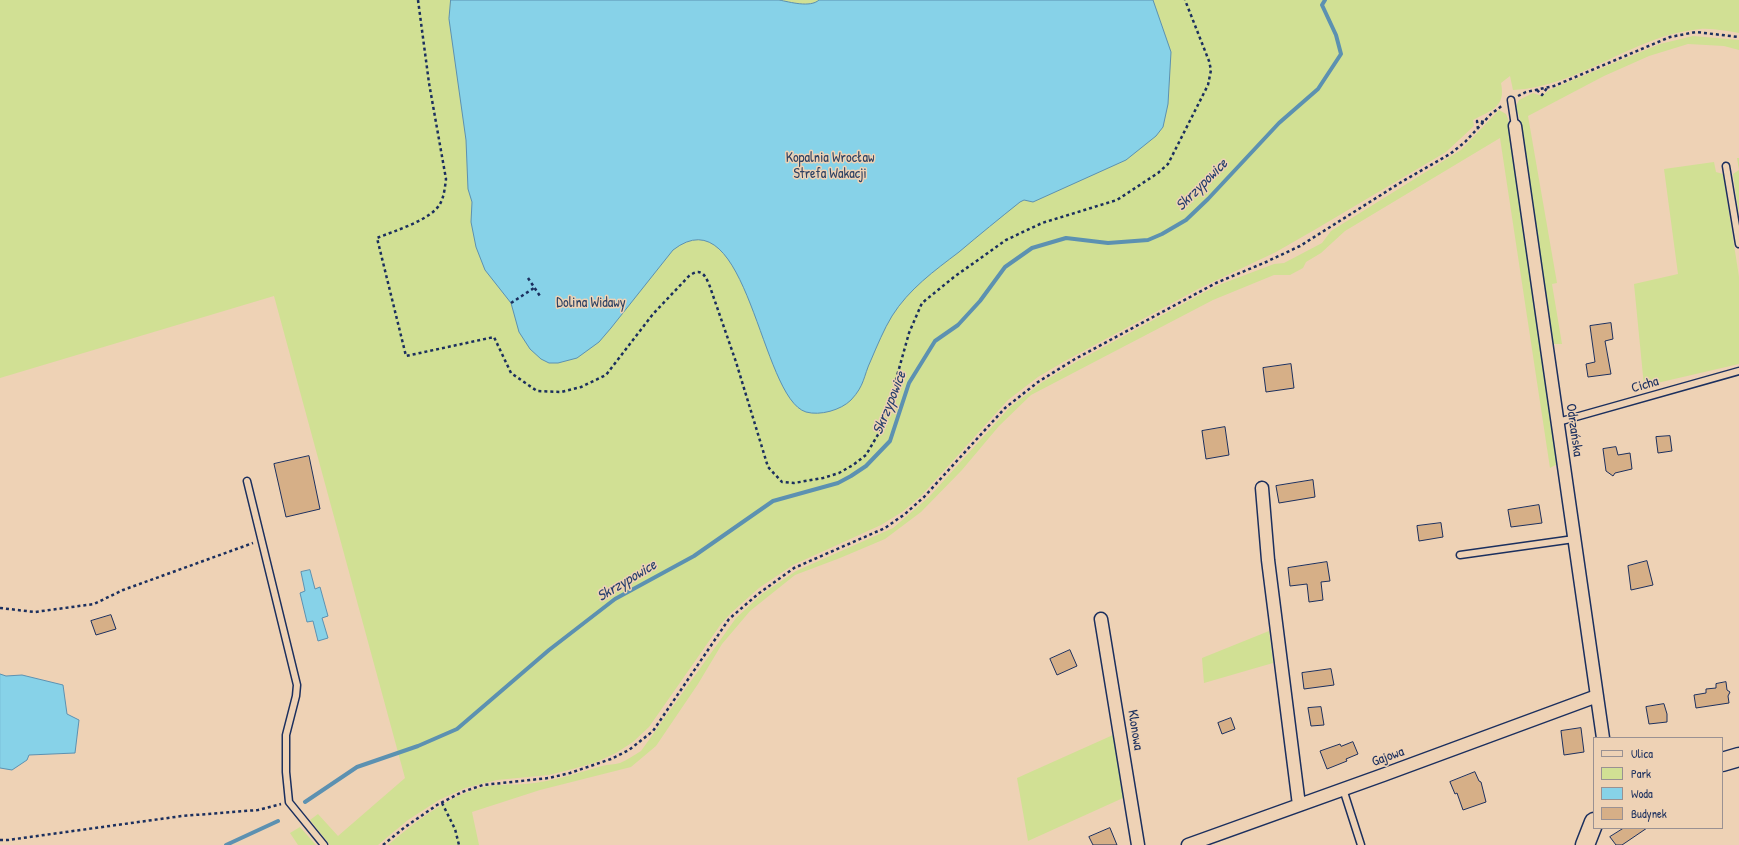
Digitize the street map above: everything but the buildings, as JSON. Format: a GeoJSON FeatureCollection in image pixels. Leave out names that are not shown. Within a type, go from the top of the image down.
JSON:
{"type":"FeatureCollection","features":[{"type":"Feature","properties":{"kind":"street","name":"Odrzańska"},"geometry":{"type":"LineString","coordinates":[[1514,126],[1603,737]]}},
{"type":"Feature","properties":{"kind":"street"},"geometry":{"type":"LineString","coordinates":[[1262,488],[1268,560],[1299,805]]}},
{"type":"Feature","properties":{"kind":"street","name":"Klonowa"},"geometry":{"type":"LineString","coordinates":[[1101,619],[1138,845]]}},
{"type":"Feature","properties":{"kind":"street","name":"Gajowa"},"geometry":{"type":"LineString","coordinates":[[1188,845],[1597,696]]}},
{"type":"Feature","properties":{"kind":"street"},"geometry":{"type":"LineString","coordinates":[[1723,762],[1739,757]]}},
{"type":"Feature","properties":{"kind":"street"},"geometry":{"type":"LineString","coordinates":[[1585,845],[1593,825]]}},
{"type":"Feature","properties":{"kind":"lane"},"geometry":{"type":"LineString","coordinates":[[1511,100],[1514,126]]}},
{"type":"Feature","properties":{"kind":"lane"},"geometry":{"type":"LineString","coordinates":[[1726,166],[1739,244]]}},
{"type":"Feature","properties":{"kind":"lane","name":"Cicha"},"geometry":{"type":"LineString","coordinates":[[1558,422],[1739,371]]}},
{"type":"Feature","properties":{"kind":"lane"},"geometry":{"type":"LineString","coordinates":[[247,481],[297,685],[296,696],[286,735],[286,772],[289,802],[324,845]]}},
{"type":"Feature","properties":{"kind":"lane"},"geometry":{"type":"LineString","coordinates":[[1460,555],[1574,539]]}},
{"type":"Feature","properties":{"kind":"lane"},"geometry":{"type":"LineString","coordinates":[[1343,789],[1361,845]]}},
{"type":"Feature","properties":{"kind":"path"},"geometry":{"type":"LineString","coordinates":[[418,0],[429,83],[446,180],[445,191],[440,204],[431,214],[377,238],[406,356],[494,337],[511,373],[537,391],[561,392],[581,387],[606,375],[653,314],[689,276],[696,272],[700,272],[705,275],[768,467],[782,482],[794,483],[823,478],[839,472],[866,455],[883,426],[909,333],[922,304],[954,277],[1006,240],[1042,223],[1116,200],[1158,173],[1168,164],[1208,85],[1210,70],[1209,61],[1185,0]]}},
{"type":"Feature","properties":{"kind":"path"},"geometry":{"type":"LineString","coordinates":[[1526,92],[1564,82],[1670,37],[1696,32],[1739,37]]}},
{"type":"Feature","properties":{"kind":"path"},"geometry":{"type":"LineString","coordinates":[[1537,90],[1542,94],[1545,93],[1548,87]]}},
{"type":"Feature","properties":{"kind":"path"},"geometry":{"type":"LineString","coordinates":[[383,845],[405,827],[462,792],[483,785],[549,778],[570,773],[611,759],[629,750],[653,731],[729,619],[758,594],[794,568],[885,528],[905,514],[924,498],[1005,408],[1038,382],[1075,359],[1216,283],[1300,246],[1403,181],[1450,154],[1465,142],[1496,111],[1511,100]]}},
{"type":"Feature","properties":{"kind":"path"},"geometry":{"type":"LineString","coordinates":[[1478,129],[1477,121],[1484,122]]}},
{"type":"Feature","properties":{"kind":"path"},"geometry":{"type":"LineString","coordinates":[[528,278],[540,296]]}},
{"type":"Feature","properties":{"kind":"path"},"geometry":{"type":"LineString","coordinates":[[511,303],[534,288]]}},
{"type":"Feature","properties":{"kind":"path"},"geometry":{"type":"LineString","coordinates":[[0,608],[35,612],[94,604],[123,590],[261,540]]}},
{"type":"Feature","properties":{"kind":"path"},"geometry":{"type":"LineString","coordinates":[[0,840],[182,816],[258,810],[289,802]]}},
{"type":"Feature","properties":{"kind":"path"},"geometry":{"type":"LineString","coordinates":[[442,803],[455,829],[459,845]]}},
{"type":"Feature","properties":{"kind":"green space","name":"Dolina Widawy"},"geometry":{"type":"Polygon","coordinates":[[[0,0],[1739,0],[1739,33],[1700,29],[1675,33],[1629,50],[1584,71],[1538,87],[1513,90],[1510,76],[1501,83],[1501,98],[1496,107],[1473,120],[1474,126],[1446,152],[1276,252],[1200,288],[1038,377],[1008,400],[921,496],[902,512],[881,525],[793,565],[759,588],[721,624],[649,727],[633,742],[616,753],[594,763],[565,771],[549,775],[497,780],[465,788],[439,800],[408,820],[378,845],[330,845],[310,820],[318,814],[338,836],[405,778],[274,296],[0,378],[0,0]]]}},
{"type":"Feature","properties":{"kind":"green space"},"geometry":{"type":"Polygon","coordinates":[[[1693,36],[1739,40],[1739,50],[1724,46],[1688,44],[1649,56],[1604,76],[1528,116],[1557,283],[1552,284],[1562,344],[1552,344],[1520,120],[1516,106],[1519,100],[1533,93],[1542,96],[1549,90],[1660,44],[1693,36]]]}},
{"type":"Feature","properties":{"kind":"green space"},"geometry":{"type":"Polygon","coordinates":[[[1499,110],[1506,114],[1508,119],[1559,463],[1550,468],[1500,138],[1345,231],[1321,253],[1306,262],[1303,268],[1290,275],[1274,275],[1213,300],[1031,395],[999,426],[962,470],[921,512],[885,539],[795,575],[750,611],[722,644],[698,684],[656,746],[631,767],[540,790],[472,812],[479,845],[388,845],[432,811],[470,791],[488,786],[535,783],[555,779],[604,765],[620,763],[641,751],[736,618],[762,594],[796,571],[893,528],[929,497],[1009,408],[1041,383],[1076,362],[1216,286],[1274,264],[1284,263],[1322,243],[1331,231],[1461,150],[1499,110]]]}},
{"type":"Feature","properties":{"kind":"green space"},"geometry":{"type":"Polygon","coordinates":[[[1737,158],[1739,158],[1739,170],[1737,158]]]}},
{"type":"Feature","properties":{"kind":"green space"},"geometry":{"type":"Polygon","coordinates":[[[1714,162],[1716,172],[1723,174],[1739,277],[1739,364],[1644,386],[1634,284],[1678,274],[1664,169],[1714,162]]]}},
{"type":"Feature","properties":{"kind":"green space"},"geometry":{"type":"Polygon","coordinates":[[[1739,170],[1739,215],[1733,174],[1739,170]]]}},
{"type":"Feature","properties":{"kind":"green space"},"geometry":{"type":"Polygon","coordinates":[[[1269,631],[1273,663],[1204,683],[1202,658],[1269,631]]]}},
{"type":"Feature","properties":{"kind":"green space"},"geometry":{"type":"Polygon","coordinates":[[[1113,735],[1123,798],[1028,841],[1017,778],[1113,735]]]}},
{"type":"Feature","properties":{"kind":"green space"},"geometry":{"type":"Polygon","coordinates":[[[300,827],[316,845],[298,845],[290,833],[300,827]]]}},
{"type":"Feature","properties":{"kind":"water","name":"Kopalnia Wrocław Strefa Wakacji"},"geometry":{"type":"Polygon","coordinates":[[[451,0],[779,0],[810,4],[819,0],[1153,0],[1171,52],[1168,104],[1163,127],[1156,136],[1126,160],[1033,202],[1024,200],[1020,202],[922,281],[906,297],[886,326],[856,395],[842,407],[824,413],[812,413],[806,412],[790,399],[776,373],[750,304],[736,272],[719,249],[698,240],[673,250],[599,342],[577,358],[558,363],[549,363],[541,359],[530,349],[519,332],[511,303],[485,270],[476,247],[471,222],[472,202],[468,189],[466,140],[449,19],[451,0]]]}},
{"type":"Feature","properties":{"kind":"water"},"geometry":{"type":"Polygon","coordinates":[[[310,570],[315,589],[320,587],[328,616],[322,618],[328,638],[318,641],[313,621],[307,622],[300,593],[305,591],[301,572],[310,570]]]}},
{"type":"Feature","properties":{"kind":"water"},"geometry":{"type":"Polygon","coordinates":[[[0,674],[6,676],[22,675],[63,685],[67,714],[79,720],[75,753],[29,755],[27,760],[12,770],[0,768],[0,674]]]}},
{"type":"Feature","properties":{"kind":"waterway","name":"Skrzypowice"},"geometry":{"type":"LineString","coordinates":[[305,802],[357,767],[418,746],[457,729],[549,650],[615,599],[694,556],[773,501],[838,483],[866,466],[890,441],[909,383],[935,341],[958,325],[980,301],[1005,267],[1032,248],[1066,238],[1108,243],[1148,240],[1162,234],[1186,220],[1208,199],[1279,123],[1318,89],[1341,54],[1336,35],[1322,5],[1325,0]]}},
{"type":"Feature","properties":{"kind":"waterway","name":"Skrzypowice"},"geometry":{"type":"LineString","coordinates":[[226,845],[278,821]]}}]}
